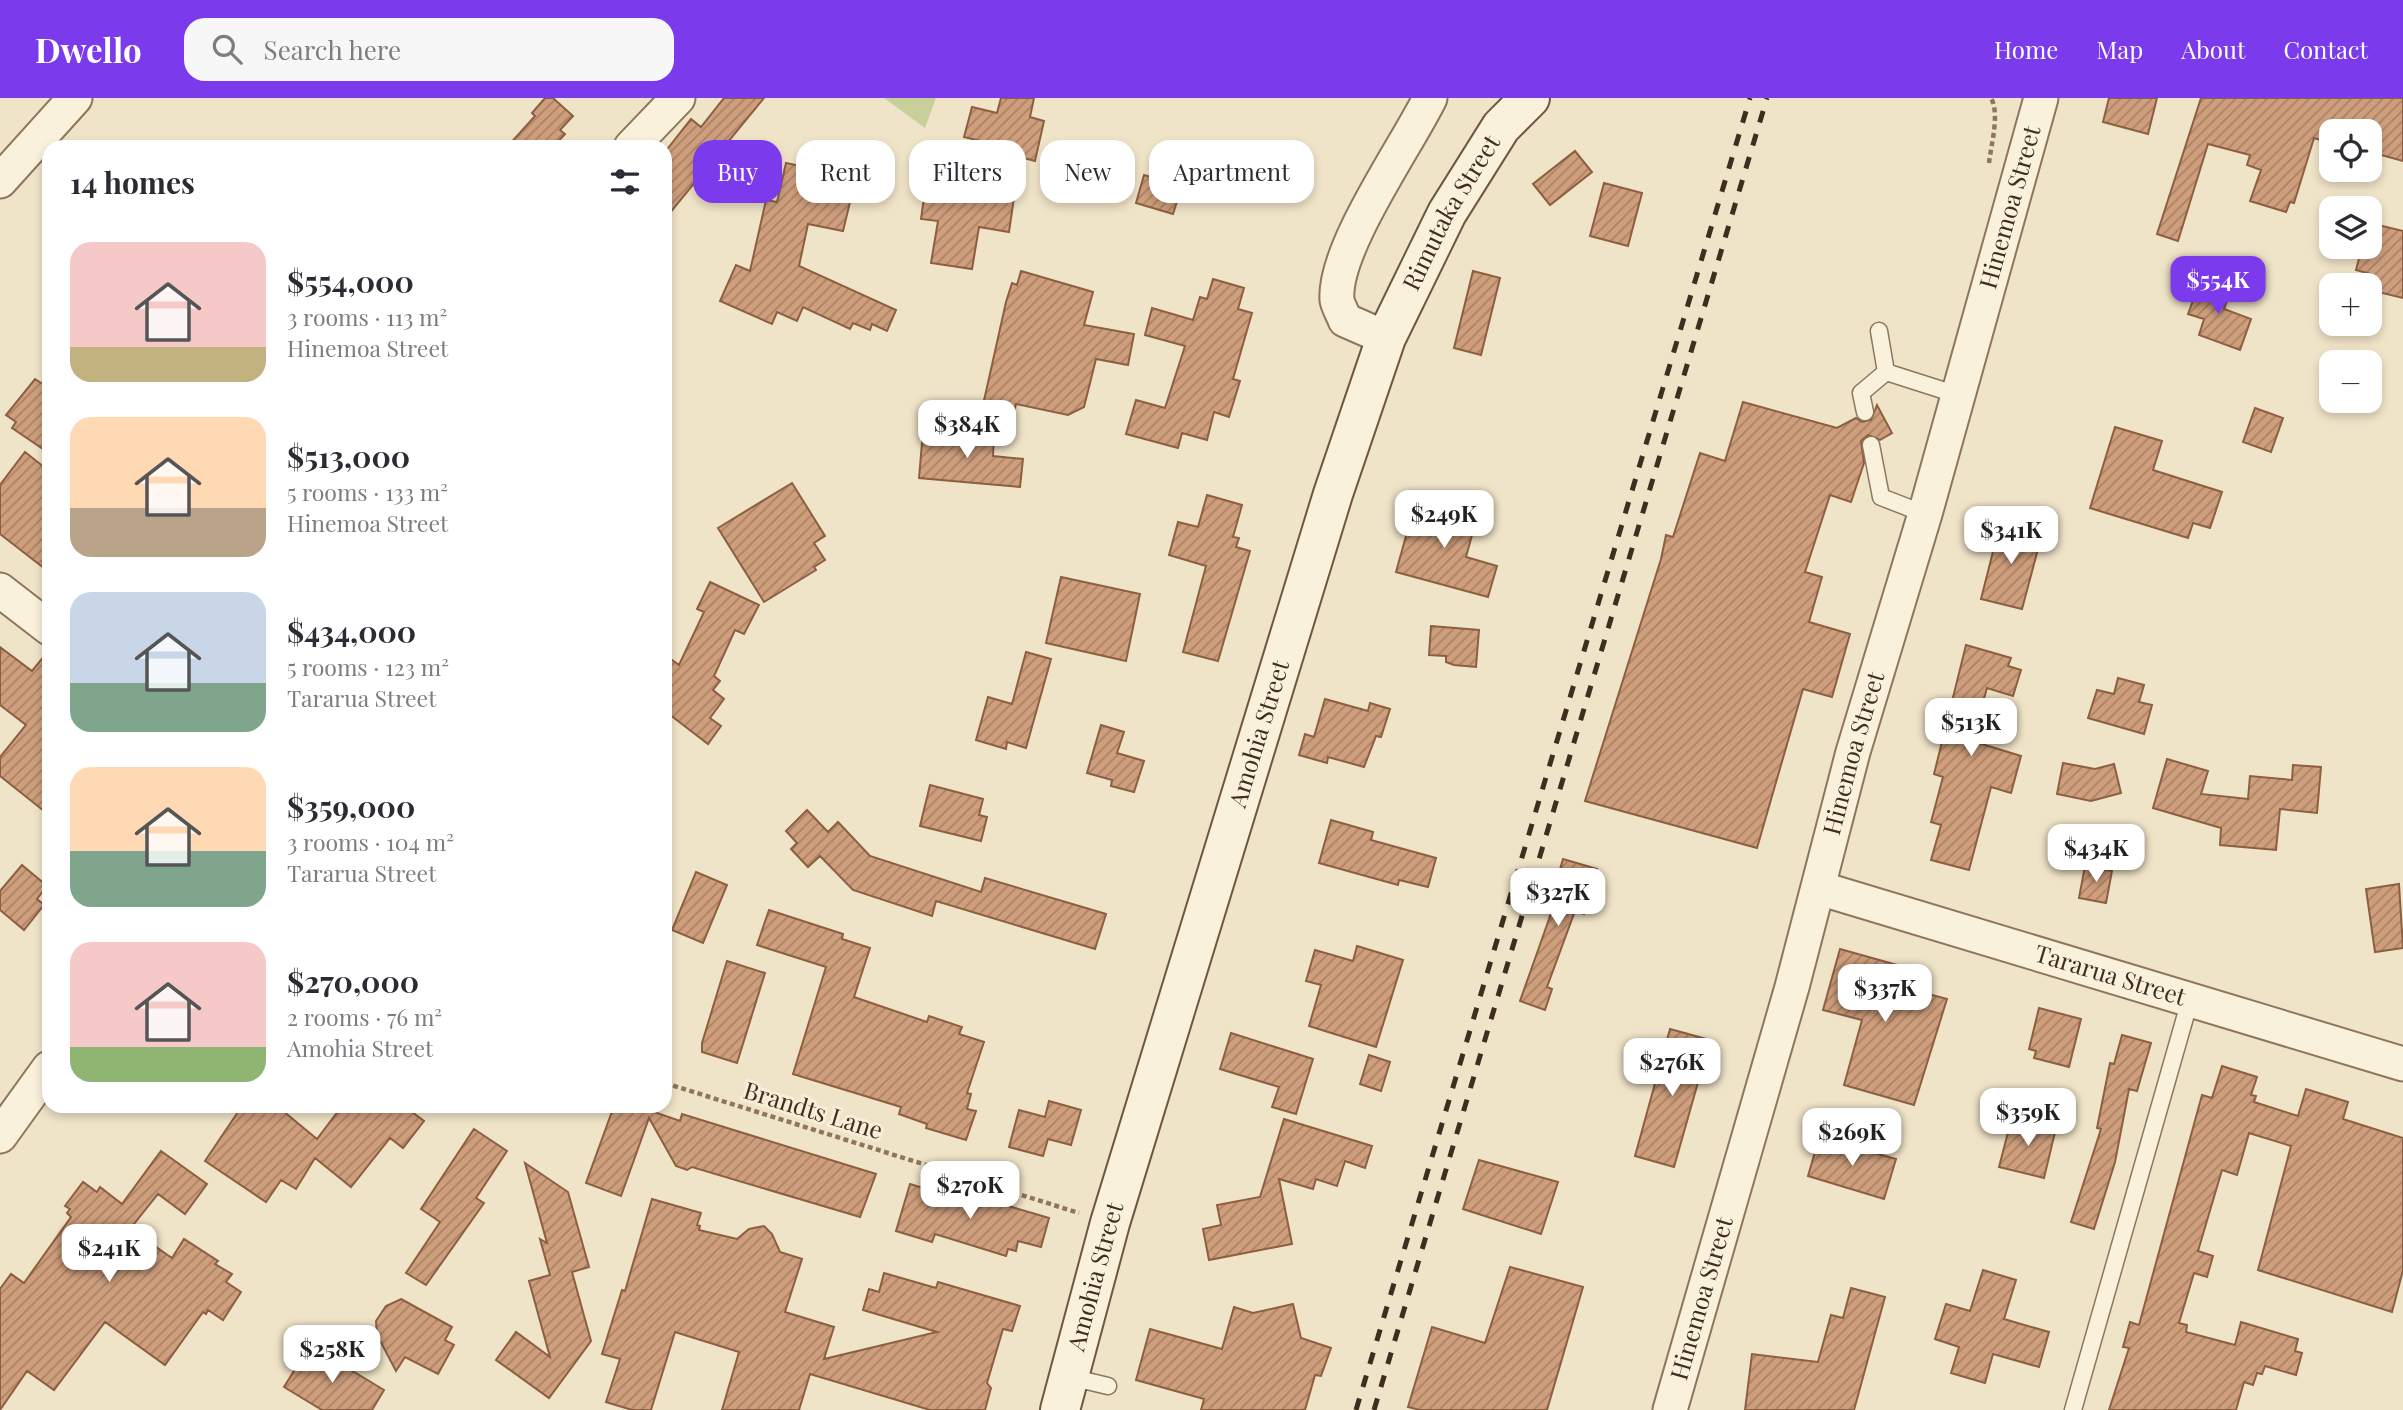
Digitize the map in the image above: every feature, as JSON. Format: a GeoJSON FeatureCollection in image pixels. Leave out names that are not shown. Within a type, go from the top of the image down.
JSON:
{"type":"FeatureCollection","features":[{"type":"Feature","properties":{"kind":"main road","name":"Rimutaka Street"},"geometry":{"type":"LineString","coordinates":[[1385,338],[1447,214],[1501,127],[1531,98]]}},
{"type":"Feature","properties":{"kind":"main road","name":"Amohia Street"},"geometry":{"type":"LineString","coordinates":[[1065,1393],[1110,1223],[1329,508],[1385,338]]}},
{"type":"Feature","properties":{"kind":"street"},"geometry":{"type":"LineString","coordinates":[[0,181],[75,98]]}},
{"type":"Feature","properties":{"kind":"street"},"geometry":{"type":"LineString","coordinates":[[638,140],[678,98]]}},
{"type":"Feature","properties":{"kind":"street"},"geometry":{"type":"LineString","coordinates":[[1385,338],[1345,320],[1337,301],[1344,259],[1365,215],[1430,98]]}},
{"type":"Feature","properties":{"kind":"street","name":"Hinemoa Street"},"geometry":{"type":"LineString","coordinates":[[1670,1410],[1818,888],[1853,752],[1925,514],[2041,98]]}},
{"type":"Feature","properties":{"kind":"street"},"geometry":{"type":"LineString","coordinates":[[0,590],[42,623]]}},
{"type":"Feature","properties":{"kind":"street","name":"Tararua Street"},"geometry":{"type":"LineString","coordinates":[[1818,888],[2403,1064]]}},
{"type":"Feature","properties":{"kind":"street"},"geometry":{"type":"LineString","coordinates":[[0,1136],[42,1078]]}},
{"type":"Feature","properties":{"kind":"lane"},"geometry":{"type":"LineString","coordinates":[[1879,331],[1886,372]]}},
{"type":"Feature","properties":{"kind":"lane"},"geometry":{"type":"LineString","coordinates":[[1886,372],[1958,395]]}},
{"type":"Feature","properties":{"kind":"lane"},"geometry":{"type":"LineString","coordinates":[[1865,412],[1861,393],[1886,372]]}},
{"type":"Feature","properties":{"kind":"lane"},"geometry":{"type":"LineString","coordinates":[[1871,445],[1881,497],[1925,514]]}},
{"type":"Feature","properties":{"kind":"lane"},"geometry":{"type":"LineString","coordinates":[[2073,1410],[2190,1000]]}},
{"type":"Feature","properties":{"kind":"lane"},"geometry":{"type":"LineString","coordinates":[[1065,1393],[1108,1386]]}},
{"type":"Feature","properties":{"kind":"path","name":"Brandts Lane"},"geometry":{"type":"LineString","coordinates":[[672,1085],[1110,1223]]}},
{"type":"Feature","properties":{"kind":"green space"},"geometry":{"type":"Polygon","coordinates":[[[884,98],[936,98],[925,128],[884,98]]]}},
{"type":"Feature","properties":{"kind":"building"},"geometry":{"type":"Polygon","coordinates":[[[545,98],[553,98],[573,116],[560,130],[565,134],[559,140],[513,140],[535,116],[532,113],[545,98]]]}},
{"type":"Feature","properties":{"kind":"building"},"geometry":{"type":"Polygon","coordinates":[[[724,98],[764,98],[730,140],[693,140],[693,185],[672,210],[672,143],[691,119],[701,127],[724,98]]]}},
{"type":"Feature","properties":{"kind":"building"},"geometry":{"type":"Polygon","coordinates":[[[1001,98],[1034,98],[1030,117],[1044,121],[1035,161],[1026,159],[1026,140],[976,140],[964,137],[972,107],[997,113],[1001,98]]]}},
{"type":"Feature","properties":{"kind":"building"},"geometry":{"type":"Polygon","coordinates":[[[2109,98],[2157,98],[2148,134],[2103,122],[2109,98]]]}},
{"type":"Feature","properties":{"kind":"building"},"geometry":{"type":"Polygon","coordinates":[[[2201,98],[2403,98],[2403,161],[2382,155],[2382,119],[2319,119],[2319,140],[2314,138],[2294,203],[2290,202],[2286,212],[2250,201],[2261,170],[2247,165],[2250,155],[2208,144],[2178,241],[2157,234],[2201,98]]]}},
{"type":"Feature","properties":{"kind":"building"},"geometry":{"type":"Polygon","coordinates":[[[1575,151],[1592,172],[1550,205],[1533,184],[1575,151]]]}},
{"type":"Feature","properties":{"kind":"building"},"geometry":{"type":"Polygon","coordinates":[[[786,163],[796,165],[796,203],[850,203],[843,231],[808,224],[799,266],[896,310],[887,331],[872,324],[870,330],[853,323],[850,329],[803,307],[797,321],[777,312],[772,324],[720,301],[736,265],[750,271],[765,203],[782,203],[782,180],[786,163]]]}},
{"type":"Feature","properties":{"kind":"building"},"geometry":{"type":"Polygon","coordinates":[[[1144,175],[1149,176],[1149,203],[1177,203],[1173,214],[1136,203],[1144,175]]]}},
{"type":"Feature","properties":{"kind":"building"},"geometry":{"type":"Polygon","coordinates":[[[1604,183],[1642,193],[1628,246],[1590,236],[1604,183]]]}},
{"type":"Feature","properties":{"kind":"building"},"geometry":{"type":"Polygon","coordinates":[[[923,203],[1013,203],[1009,232],[979,227],[972,269],[931,263],[938,221],[921,219],[923,203]]]}},
{"type":"Feature","properties":{"kind":"building"},"geometry":{"type":"Polygon","coordinates":[[[2382,226],[2403,231],[2403,298],[2382,293],[2382,273],[2356,270],[2359,259],[2382,259],[2382,226]]]}},
{"type":"Feature","properties":{"kind":"building"},"geometry":{"type":"Polygon","coordinates":[[[1021,271],[1093,292],[1084,325],[1134,334],[1128,365],[1096,359],[1084,407],[1068,415],[1016,404],[1014,412],[983,405],[1006,302],[1012,283],[1017,285],[1021,271]]]}},
{"type":"Feature","properties":{"kind":"building"},"geometry":{"type":"Polygon","coordinates":[[[1473,271],[1500,278],[1481,355],[1454,348],[1473,271]]]}},
{"type":"Feature","properties":{"kind":"building"},"geometry":{"type":"Polygon","coordinates":[[[1213,279],[1244,288],[1238,309],[1252,313],[1233,379],[1240,381],[1229,417],[1214,412],[1207,440],[1182,433],[1178,448],[1126,434],[1136,400],[1165,408],[1185,346],[1145,335],[1152,308],[1193,320],[1200,297],[1207,299],[1213,279]]]}},
{"type":"Feature","properties":{"kind":"building"},"geometry":{"type":"Polygon","coordinates":[[[2201,279],[2231,290],[2224,309],[2251,319],[2240,350],[2199,335],[2204,319],[2188,314],[2201,279]]]}},
{"type":"Feature","properties":{"kind":"building"},"geometry":{"type":"Polygon","coordinates":[[[35,379],[42,384],[42,448],[12,428],[16,422],[6,415],[35,379]]]}},
{"type":"Feature","properties":{"kind":"building"},"geometry":{"type":"Polygon","coordinates":[[[1743,402],[1837,428],[1856,418],[1862,422],[1871,420],[1877,405],[1892,433],[1880,440],[1868,435],[1861,441],[1864,463],[1851,502],[1830,495],[1805,572],[1822,577],[1809,622],[1850,634],[1832,697],[1803,689],[1757,848],[1585,801],[1661,559],[1666,535],[1673,537],[1700,453],[1725,461],[1743,402]]]}},
{"type":"Feature","properties":{"kind":"building"},"geometry":{"type":"Polygon","coordinates":[[[2255,408],[2283,418],[2271,452],[2243,442],[2255,408]]]}},
{"type":"Feature","properties":{"kind":"building"},"geometry":{"type":"Polygon","coordinates":[[[2115,427],[2162,441],[2153,470],[2222,492],[2210,528],[2193,523],[2188,538],[2090,508],[2115,427]]]}},
{"type":"Feature","properties":{"kind":"building"},"geometry":{"type":"Polygon","coordinates":[[[923,431],[994,437],[993,456],[1023,459],[1020,487],[919,478],[923,431]]]}},
{"type":"Feature","properties":{"kind":"building"},"geometry":{"type":"Polygon","coordinates":[[[25,452],[42,465],[42,567],[0,534],[0,485],[25,452]]]}},
{"type":"Feature","properties":{"kind":"building"},"geometry":{"type":"Polygon","coordinates":[[[792,483],[825,536],[814,543],[825,560],[814,567],[816,570],[764,602],[718,528],[792,483]]]}},
{"type":"Feature","properties":{"kind":"building"},"geometry":{"type":"Polygon","coordinates":[[[1207,495],[1242,505],[1233,537],[1239,538],[1236,547],[1250,551],[1218,661],[1183,652],[1206,566],[1169,555],[1178,522],[1198,527],[1207,495]]]}},
{"type":"Feature","properties":{"kind":"building"},"geometry":{"type":"Polygon","coordinates":[[[1416,500],[1477,517],[1466,557],[1497,566],[1488,597],[1396,572],[1416,500]]]}},
{"type":"Feature","properties":{"kind":"building"},"geometry":{"type":"Polygon","coordinates":[[[2000,524],[2042,534],[2022,609],[1981,599],[2000,524]]]}},
{"type":"Feature","properties":{"kind":"building"},"geometry":{"type":"Polygon","coordinates":[[[1061,577],[1140,594],[1126,661],[1046,643],[1061,577]]]}},
{"type":"Feature","properties":{"kind":"building"},"geometry":{"type":"Polygon","coordinates":[[[710,582],[759,605],[744,634],[735,630],[714,676],[720,681],[713,690],[724,699],[710,718],[721,726],[708,744],[672,716],[672,660],[679,665],[704,612],[697,609],[710,582]]]}},
{"type":"Feature","properties":{"kind":"building"},"geometry":{"type":"Polygon","coordinates":[[[1431,626],[1479,630],[1476,667],[1454,665],[1446,662],[1446,656],[1429,655],[1431,626]]]}},
{"type":"Feature","properties":{"kind":"building"},"geometry":{"type":"Polygon","coordinates":[[[1966,645],[2011,658],[2008,666],[2021,670],[2013,696],[1987,688],[1972,741],[2021,756],[2011,793],[1991,787],[1969,870],[1931,860],[1941,825],[1931,822],[1943,777],[1934,774],[1966,645]]]}},
{"type":"Feature","properties":{"kind":"building"},"geometry":{"type":"Polygon","coordinates":[[[0,647],[32,671],[42,659],[42,809],[0,776],[0,757],[26,725],[0,705],[0,647]]]}},
{"type":"Feature","properties":{"kind":"building"},"geometry":{"type":"Polygon","coordinates":[[[1026,652],[1051,659],[1026,748],[1007,742],[1006,749],[976,740],[988,697],[1012,704],[1026,652]]]}},
{"type":"Feature","properties":{"kind":"building"},"geometry":{"type":"Polygon","coordinates":[[[2118,678],[2144,685],[2139,702],[2152,705],[2144,734],[2088,718],[2097,690],[2114,694],[2118,678]]]}},
{"type":"Feature","properties":{"kind":"building"},"geometry":{"type":"Polygon","coordinates":[[[1325,699],[1368,711],[1370,703],[1390,709],[1381,737],[1376,736],[1364,767],[1328,757],[1327,763],[1299,755],[1305,734],[1314,737],[1325,699]]]}},
{"type":"Feature","properties":{"kind":"building"},"geometry":{"type":"Polygon","coordinates":[[[1101,725],[1124,732],[1117,753],[1144,761],[1134,792],[1111,786],[1112,780],[1087,773],[1101,725]]]}},
{"type":"Feature","properties":{"kind":"building"},"geometry":{"type":"Polygon","coordinates":[[[2167,759],[2208,771],[2201,794],[2248,799],[2250,776],[2292,780],[2293,765],[2321,767],[2317,813],[2280,809],[2276,850],[2220,845],[2221,828],[2153,808],[2167,759]]]}},
{"type":"Feature","properties":{"kind":"building"},"geometry":{"type":"Polygon","coordinates":[[[2063,763],[2095,769],[2114,764],[2121,793],[2091,801],[2057,794],[2063,763]]]}},
{"type":"Feature","properties":{"kind":"building"},"geometry":{"type":"Polygon","coordinates":[[[930,785],[983,799],[979,815],[987,817],[981,841],[920,826],[930,785]]]}},
{"type":"Feature","properties":{"kind":"building"},"geometry":{"type":"Polygon","coordinates":[[[807,810],[828,832],[838,822],[870,856],[981,892],[985,878],[1106,914],[1095,949],[936,901],[932,916],[853,890],[820,856],[808,867],[791,849],[797,843],[786,831],[807,810]]]}},
{"type":"Feature","properties":{"kind":"building"},"geometry":{"type":"Polygon","coordinates":[[[1331,820],[1373,832],[1371,840],[1436,858],[1428,887],[1399,880],[1398,885],[1319,863],[1331,820]]]}},
{"type":"Feature","properties":{"kind":"building"},"geometry":{"type":"Polygon","coordinates":[[[1563,859],[1597,869],[1584,914],[1575,911],[1547,987],[1552,989],[1545,1010],[1520,1001],[1554,905],[1550,904],[1563,859]]]}},
{"type":"Feature","properties":{"kind":"building"},"geometry":{"type":"Polygon","coordinates":[[[22,865],[42,882],[42,892],[37,899],[42,903],[42,908],[24,930],[0,910],[0,891],[22,865]]]}},
{"type":"Feature","properties":{"kind":"building"},"geometry":{"type":"Polygon","coordinates":[[[2085,866],[2112,871],[2106,903],[2079,898],[2085,866]]]}},
{"type":"Feature","properties":{"kind":"building"},"geometry":{"type":"Polygon","coordinates":[[[696,872],[727,885],[703,943],[672,930],[696,872]]]}},
{"type":"Feature","properties":{"kind":"building"},"geometry":{"type":"Polygon","coordinates":[[[2399,884],[2403,948],[2375,952],[2366,889],[2399,884]]]}},
{"type":"Feature","properties":{"kind":"building"},"geometry":{"type":"Polygon","coordinates":[[[769,910],[843,934],[842,939],[870,948],[854,997],[927,1022],[929,1016],[962,1027],[959,1034],[984,1042],[967,1093],[971,1094],[967,1109],[976,1111],[966,1140],[926,1128],[927,1124],[899,1114],[901,1107],[793,1074],[826,967],[757,945],[769,910]]]}},
{"type":"Feature","properties":{"kind":"building"},"geometry":{"type":"Polygon","coordinates":[[[1357,946],[1403,960],[1376,1047],[1309,1026],[1321,985],[1306,981],[1315,950],[1353,961],[1357,946]]]}},
{"type":"Feature","properties":{"kind":"building"},"geometry":{"type":"Polygon","coordinates":[[[1840,949],[1922,972],[1917,991],[1947,999],[1914,1105],[1844,1085],[1862,1020],[1823,1010],[1840,949]]]}},
{"type":"Feature","properties":{"kind":"building"},"geometry":{"type":"Polygon","coordinates":[[[727,961],[765,973],[737,1063],[702,1052],[702,1043],[727,961]]]}},
{"type":"Feature","properties":{"kind":"building"},"geometry":{"type":"Polygon","coordinates":[[[2039,1008],[2081,1019],[2069,1067],[2034,1058],[2036,1051],[2029,1049],[2039,1008]]]}},
{"type":"Feature","properties":{"kind":"building"},"geometry":{"type":"Polygon","coordinates":[[[1670,1029],[1710,1040],[1674,1167],[1635,1156],[1670,1029]]]}},
{"type":"Feature","properties":{"kind":"building"},"geometry":{"type":"Polygon","coordinates":[[[1231,1033],[1313,1059],[1296,1114],[1272,1107],[1279,1087],[1220,1069],[1231,1033]]]}},
{"type":"Feature","properties":{"kind":"building"},"geometry":{"type":"Polygon","coordinates":[[[2122,1035],[2151,1043],[2137,1091],[2129,1089],[2115,1162],[2094,1229],[2071,1222],[2101,1129],[2097,1128],[2110,1063],[2114,1064],[2122,1035]]]}},
{"type":"Feature","properties":{"kind":"building"},"geometry":{"type":"Polygon","coordinates":[[[1369,1055],[1390,1062],[1381,1091],[1360,1084],[1369,1055]]]}},
{"type":"Feature","properties":{"kind":"building"},"geometry":{"type":"Polygon","coordinates":[[[2222,1066],[2257,1077],[2251,1095],[2256,1096],[2254,1102],[2298,1116],[2306,1089],[2348,1102],[2343,1119],[2403,1138],[2403,1270],[2392,1312],[2258,1270],[2291,1146],[2249,1133],[2237,1175],[2222,1170],[2198,1251],[2213,1256],[2207,1277],[2194,1273],[2179,1323],[2187,1325],[2186,1332],[2235,1345],[2241,1322],[2298,1339],[2295,1351],[2302,1353],[2296,1375],[2265,1366],[2262,1374],[2257,1373],[2253,1385],[2244,1382],[2236,1410],[2109,1410],[2129,1348],[2123,1347],[2130,1322],[2139,1325],[2202,1095],[2212,1098],[2222,1066]]]}},
{"type":"Feature","properties":{"kind":"building"},"geometry":{"type":"Polygon","coordinates":[[[1049,1101],[1081,1110],[1071,1145],[1048,1139],[1043,1156],[1009,1147],[1019,1110],[1045,1117],[1049,1101]]]}},
{"type":"Feature","properties":{"kind":"building"},"geometry":{"type":"Polygon","coordinates":[[[237,1113],[285,1113],[317,1139],[337,1113],[413,1113],[424,1121],[403,1148],[390,1138],[351,1187],[315,1158],[296,1189],[281,1180],[266,1202],[205,1161],[237,1113]]]}},
{"type":"Feature","properties":{"kind":"building"},"geometry":{"type":"Polygon","coordinates":[[[611,1113],[657,1113],[680,1121],[682,1114],[876,1174],[860,1217],[692,1167],[687,1170],[676,1166],[649,1118],[621,1196],[586,1183],[611,1113]]]}},
{"type":"Feature","properties":{"kind":"building"},"geometry":{"type":"Polygon","coordinates":[[[2012,1117],[2056,1128],[2044,1178],[1999,1167],[2012,1117]]]}},
{"type":"Feature","properties":{"kind":"building"},"geometry":{"type":"Polygon","coordinates":[[[1284,1119],[1372,1146],[1365,1168],[1345,1161],[1337,1186],[1316,1179],[1313,1189],[1279,1179],[1292,1244],[1209,1260],[1203,1229],[1221,1225],[1217,1205],[1260,1197],[1284,1119]]]}},
{"type":"Feature","properties":{"kind":"building"},"geometry":{"type":"Polygon","coordinates":[[[474,1129],[507,1151],[476,1198],[484,1203],[426,1285],[406,1273],[440,1222],[421,1209],[474,1129]]]}},
{"type":"Feature","properties":{"kind":"building"},"geometry":{"type":"Polygon","coordinates":[[[1819,1138],[1896,1159],[1884,1199],[1808,1176],[1819,1138]]]}},
{"type":"Feature","properties":{"kind":"building"},"geometry":{"type":"Polygon","coordinates":[[[161,1151],[207,1184],[185,1214],[158,1194],[130,1229],[172,1258],[184,1239],[218,1261],[215,1264],[232,1274],[226,1282],[241,1292],[223,1320],[208,1310],[206,1314],[203,1312],[165,1365],[105,1322],[54,1390],[27,1371],[0,1410],[0,1289],[11,1274],[24,1283],[71,1217],[67,1213],[70,1209],[65,1206],[83,1182],[97,1192],[100,1187],[122,1204],[161,1151]]]}},
{"type":"Feature","properties":{"kind":"building"},"geometry":{"type":"Polygon","coordinates":[[[1479,1160],[1558,1182],[1541,1234],[1463,1209],[1479,1160]]]}},
{"type":"Feature","properties":{"kind":"building"},"geometry":{"type":"Polygon","coordinates":[[[525,1163],[568,1192],[589,1267],[572,1272],[591,1341],[549,1398],[496,1360],[516,1332],[550,1357],[529,1281],[550,1275],[540,1239],[547,1243],[525,1163]]]}},
{"type":"Feature","properties":{"kind":"building"},"geometry":{"type":"Polygon","coordinates":[[[910,1184],[972,1203],[974,1196],[1049,1218],[1041,1247],[1018,1241],[1016,1251],[1008,1249],[1006,1256],[935,1234],[932,1242],[896,1231],[910,1184]]]}},
{"type":"Feature","properties":{"kind":"building"},"geometry":{"type":"Polygon","coordinates":[[[652,1199],[701,1213],[697,1225],[700,1226],[699,1230],[737,1239],[749,1229],[764,1226],[772,1234],[780,1252],[802,1259],[785,1312],[834,1327],[824,1359],[937,1332],[863,1310],[869,1289],[879,1292],[884,1273],[936,1288],[938,1282],[1020,1306],[1012,1331],[1003,1329],[987,1383],[991,1388],[985,1410],[930,1410],[810,1374],[799,1410],[722,1410],[739,1352],[675,1332],[651,1410],[632,1410],[606,1402],[620,1359],[602,1354],[622,1290],[625,1291],[652,1199]]]}},
{"type":"Feature","properties":{"kind":"building"},"geometry":{"type":"Polygon","coordinates":[[[1510,1267],[1583,1287],[1547,1410],[1420,1410],[1408,1407],[1432,1327],[1485,1343],[1510,1267]]]}},
{"type":"Feature","properties":{"kind":"building"},"geometry":{"type":"Polygon","coordinates":[[[1983,1270],[2016,1280],[2004,1319],[2049,1332],[2039,1367],[1993,1354],[1985,1383],[1951,1373],[1959,1347],[1935,1339],[1946,1304],[1970,1311],[1983,1270]]]}},
{"type":"Feature","properties":{"kind":"building"},"geometry":{"type":"Polygon","coordinates":[[[1851,1288],[1885,1297],[1854,1410],[1745,1410],[1752,1354],[1818,1362],[1831,1315],[1843,1318],[1851,1288]]]}},
{"type":"Feature","properties":{"kind":"building"},"geometry":{"type":"Polygon","coordinates":[[[401,1299],[452,1327],[445,1340],[454,1345],[438,1374],[405,1357],[396,1371],[377,1335],[376,1321],[386,1306],[401,1299]]]}},
{"type":"Feature","properties":{"kind":"building"},"geometry":{"type":"Polygon","coordinates":[[[1293,1304],[1301,1338],[1331,1348],[1321,1376],[1315,1375],[1305,1410],[1201,1410],[1204,1399],[1136,1380],[1150,1329],[1222,1349],[1234,1307],[1253,1313],[1293,1304]]]}},
{"type":"Feature","properties":{"kind":"building"},"geometry":{"type":"Polygon","coordinates":[[[313,1347],[384,1390],[372,1410],[322,1410],[284,1387],[307,1350],[311,1352],[313,1347]]]}},
{"type":"Feature","properties":{"kind":"railway"},"geometry":{"type":"LineString","coordinates":[[1356,1410],[1750,98]]}},
{"type":"Feature","properties":{"kind":"railway"},"geometry":{"type":"LineString","coordinates":[[1374,1410],[1767,98]]}}]}
